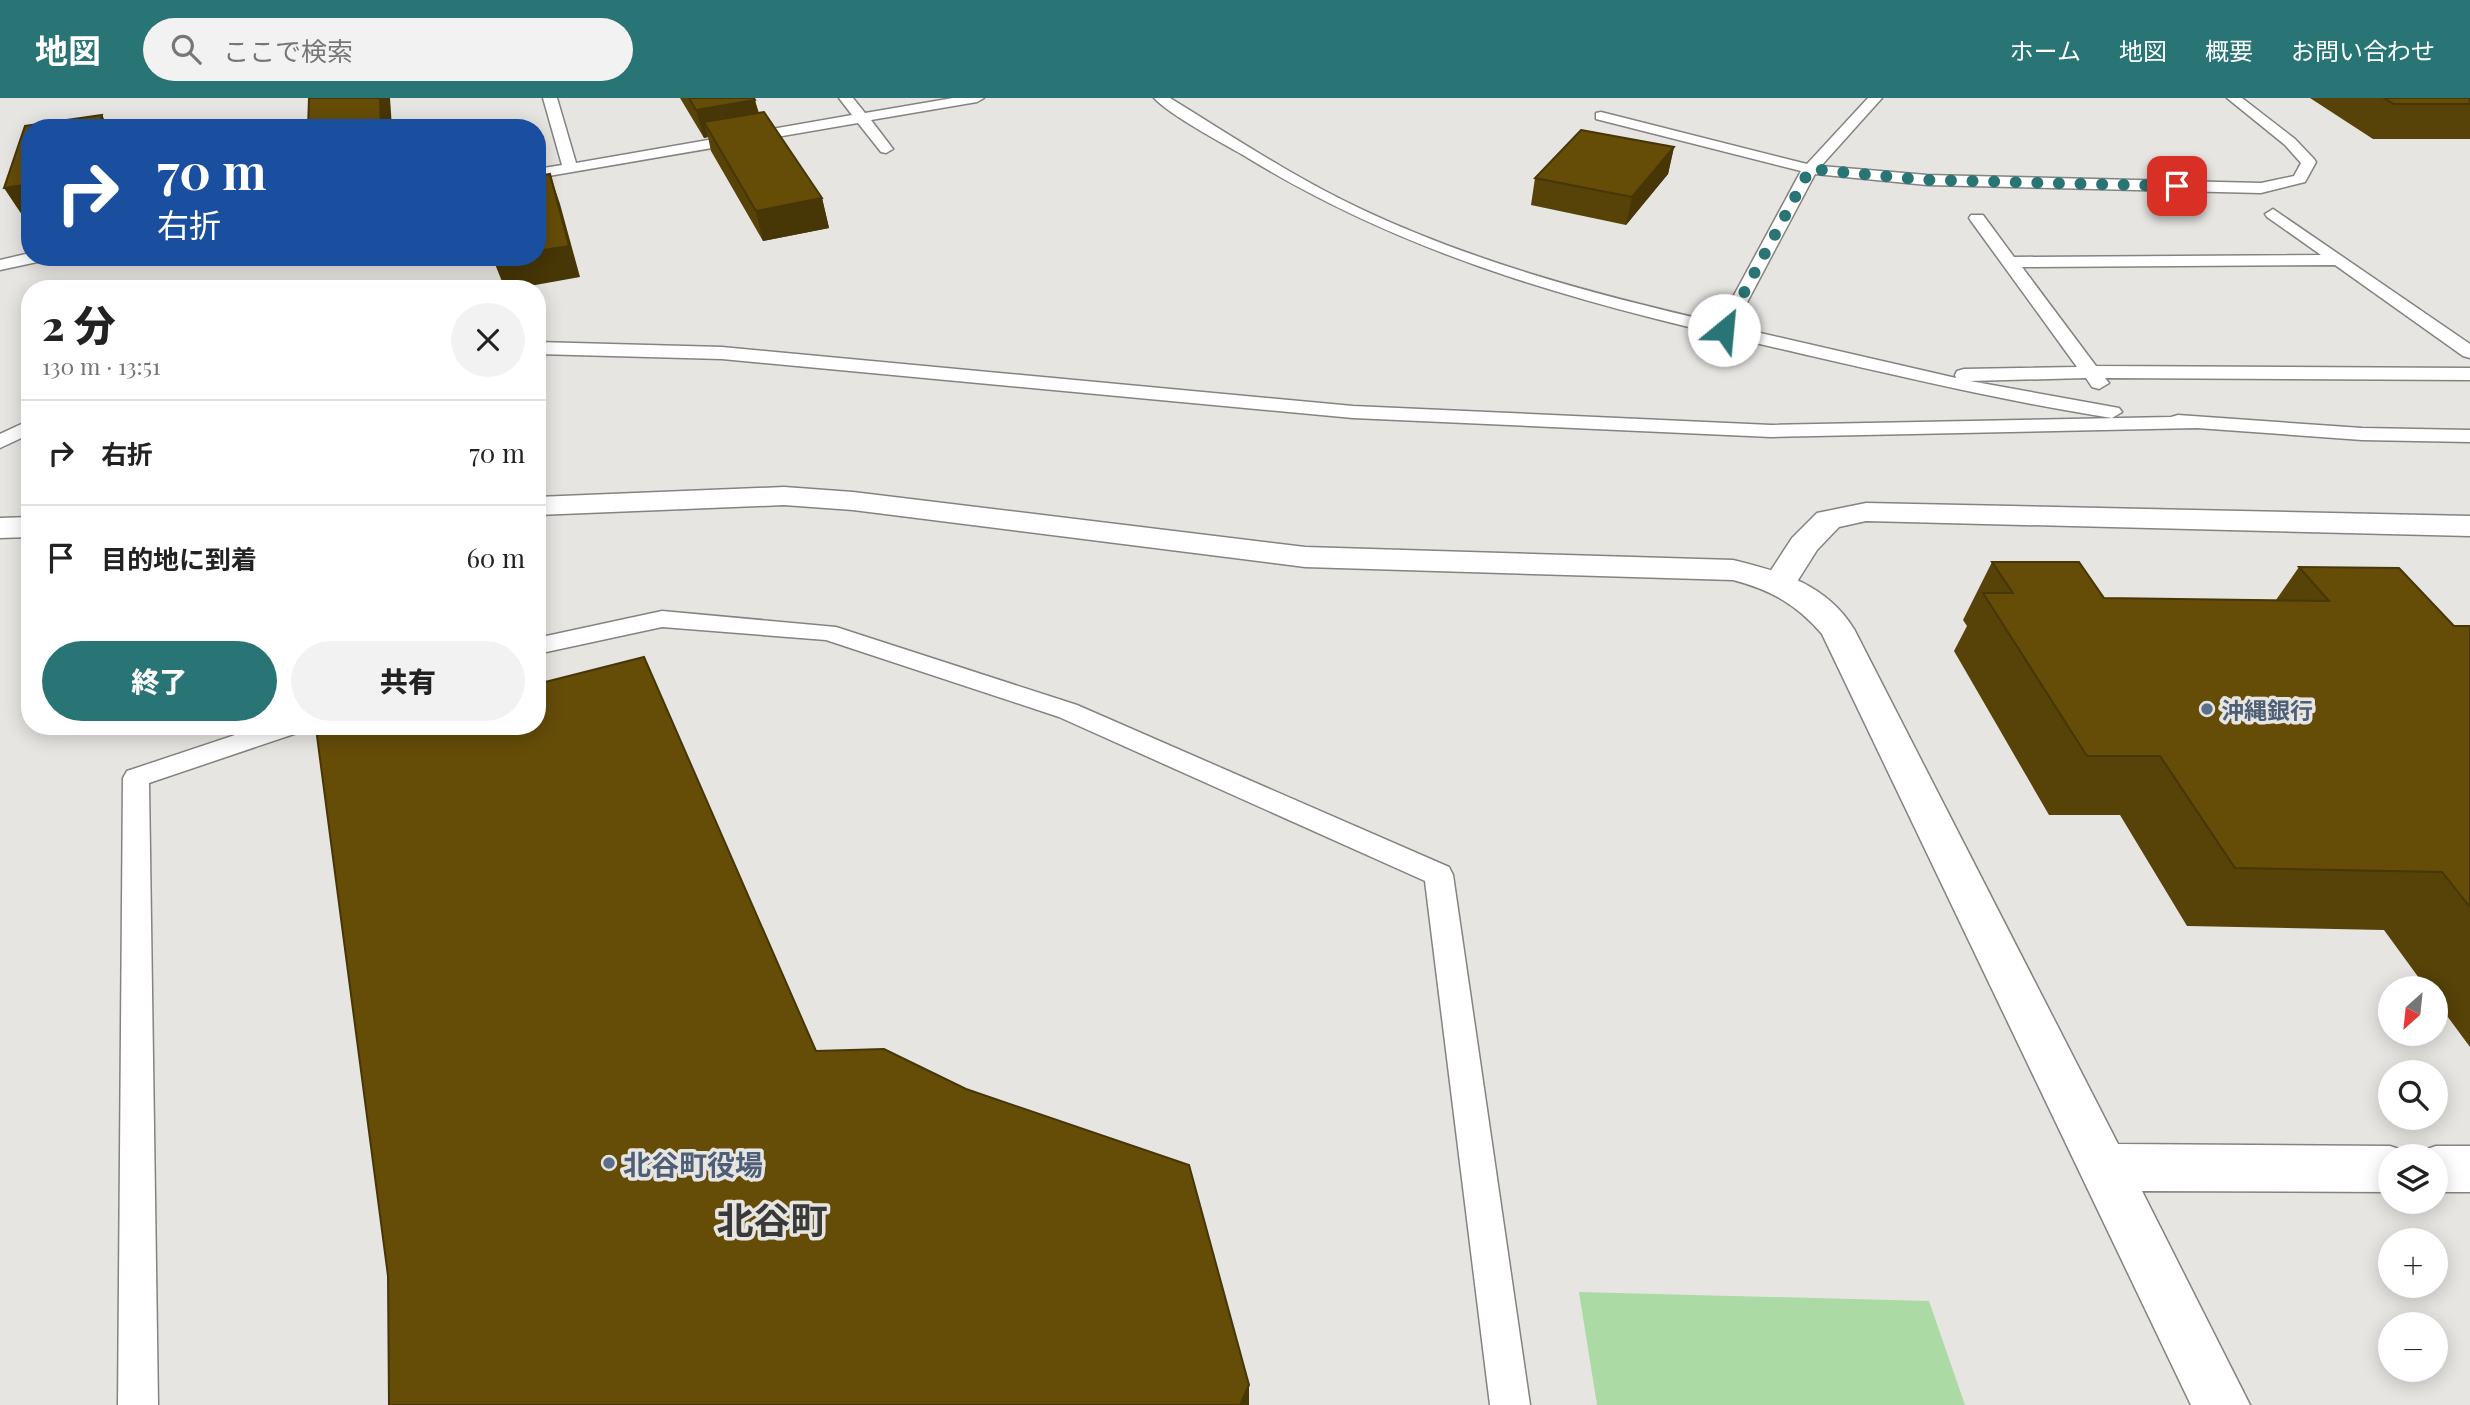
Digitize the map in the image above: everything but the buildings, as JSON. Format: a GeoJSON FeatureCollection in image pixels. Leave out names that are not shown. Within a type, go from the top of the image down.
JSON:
{"type":"FeatureCollection","features":[{"type":"Feature","properties":{"kind":"street"},"geometry":{"type":"LineString","coordinates":[[548,506],[798,497],[853,501],[1305,557],[1733,570],[1781,581],[1814,603],[1838,629],[2221,1405]]}},
{"type":"Feature","properties":{"kind":"street"},"geometry":{"type":"LineString","coordinates":[[1781,581],[1804,545],[1828,520],[1866,512],[2470,526]]}},
{"type":"Feature","properties":{"kind":"street"},"geometry":{"type":"LineString","coordinates":[[0,528],[21,527]]}},
{"type":"Feature","properties":{"kind":"street"},"geometry":{"type":"LineString","coordinates":[[2102,1167],[2378,1169]]}},
{"type":"Feature","properties":{"kind":"street"},"geometry":{"type":"LineString","coordinates":[[2448,1169],[2470,1169]]}},
{"type":"Feature","properties":{"kind":"lane"},"geometry":{"type":"LineString","coordinates":[[550,98],[570,168]]}},
{"type":"Feature","properties":{"kind":"lane"},"geometry":{"type":"LineString","coordinates":[[846,98],[886,149]]}},
{"type":"Feature","properties":{"kind":"lane"},"geometry":{"type":"LineString","coordinates":[[546,172],[977,98]]}},
{"type":"Feature","properties":{"kind":"lane"},"geometry":{"type":"LineString","coordinates":[[1161,98],[1307,188],[1393,229],[1480,262],[1724,330],[2034,401],[2194,423],[2361,434],[2470,436]]}},
{"type":"Feature","properties":{"kind":"lane"},"geometry":{"type":"LineString","coordinates":[[1724,330],[1810,169],[1875,98]]}},
{"type":"Feature","properties":{"kind":"lane"},"geometry":{"type":"LineString","coordinates":[[1601,116],[1810,169],[1927,180],[2261,188],[2300,179],[2309,162],[2290,142],[2234,98]]}},
{"type":"Feature","properties":{"kind":"lane"},"geometry":{"type":"LineString","coordinates":[[2273,214],[2470,352]]}},
{"type":"Feature","properties":{"kind":"lane"},"geometry":{"type":"LineString","coordinates":[[1977,218],[2121,413]]}},
{"type":"Feature","properties":{"kind":"lane"},"geometry":{"type":"LineString","coordinates":[[0,265],[21,260]]}},
{"type":"Feature","properties":{"kind":"lane"},"geometry":{"type":"LineString","coordinates":[[2009,262],[2338,260]]}},
{"type":"Feature","properties":{"kind":"lane"},"geometry":{"type":"LineString","coordinates":[[546,348],[722,353],[1353,412],[1437,416],[1771,430],[2194,423]]}},
{"type":"Feature","properties":{"kind":"lane"},"geometry":{"type":"LineString","coordinates":[[1924,376],[2091,372],[2470,374]]}},
{"type":"Feature","properties":{"kind":"lane"},"geometry":{"type":"LineString","coordinates":[[0,442],[21,431]]}},
{"type":"Feature","properties":{"kind":"lane"},"geometry":{"type":"LineString","coordinates":[[546,644],[662,619],[828,632],[1068,711],[1439,875],[1510,1405]]}},
{"type":"Feature","properties":{"kind":"lane"},"geometry":{"type":"LineString","coordinates":[[138,1405],[136,778],[264,735]]}},
{"type":"Feature","properties":{"kind":"green space"},"geometry":{"type":"Polygon","coordinates":[[[1579,1292],[1929,1301],[1965,1405],[1597,1405],[1579,1292]]]}},
{"type":"Feature","properties":{"kind":"place","name":"沖縄銀行"},"geometry":{"type":"Point","coordinates":[2207,709]}},
{"type":"Feature","properties":{"kind":"place","name":"北谷町役場"},"geometry":{"type":"Point","coordinates":[609,1163]}},
{"type":"Feature","properties":{"kind":"district","name":"北谷町"},"geometry":{"type":"Point","coordinates":[772,1218]}},
{"type":"Feature","properties":{"kind":"route"},"geometry":{"type":"LineString","coordinates":[[1724,330],[1810,169],[1927,180],[2177,186]]}}]}
